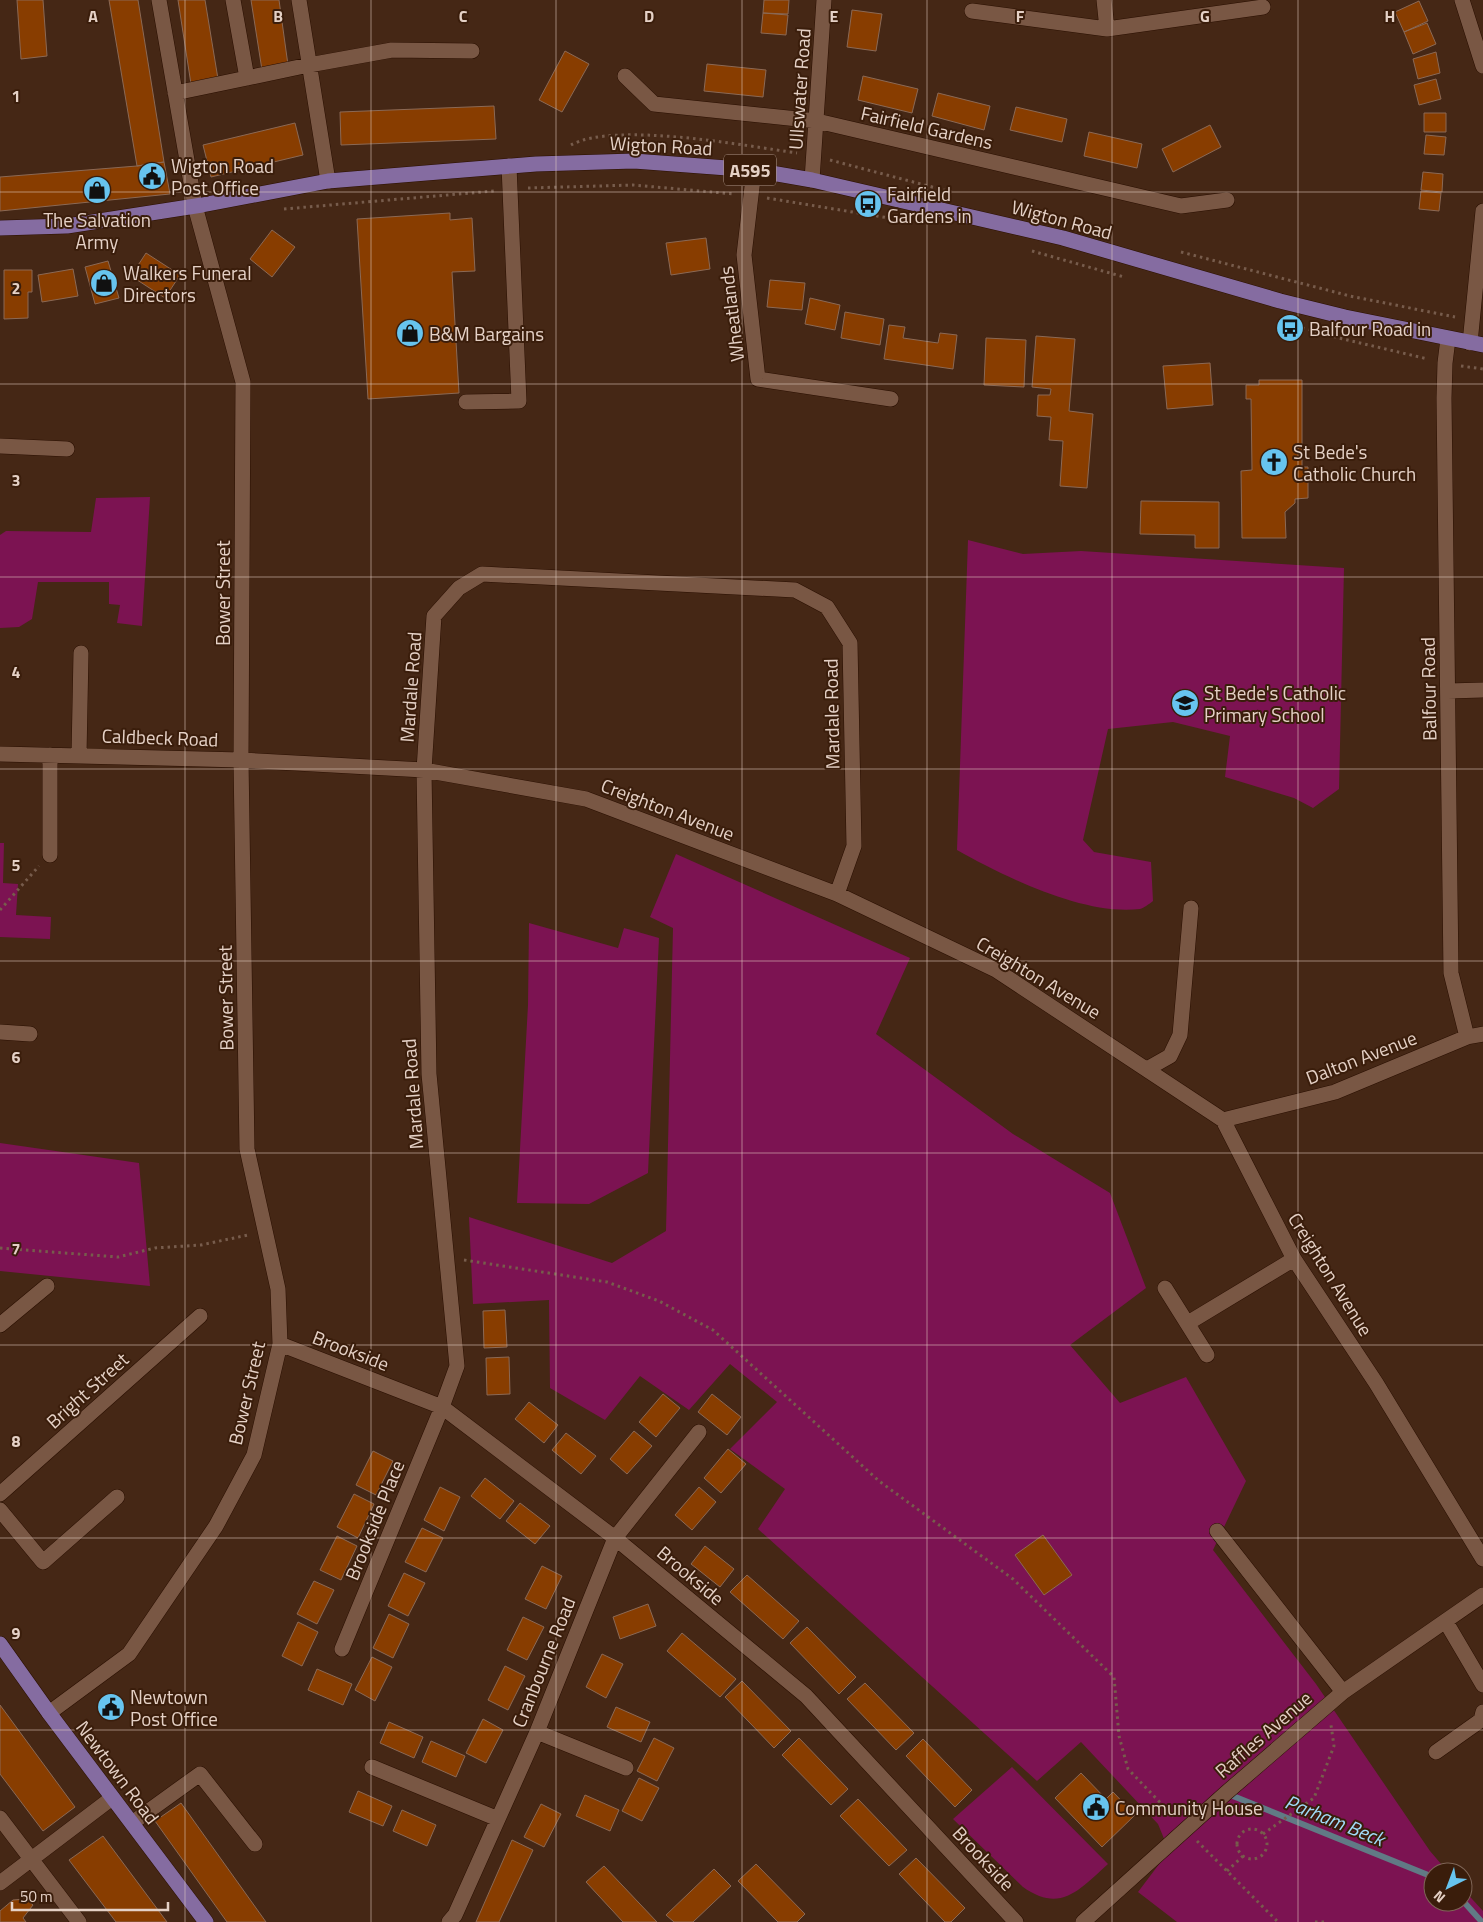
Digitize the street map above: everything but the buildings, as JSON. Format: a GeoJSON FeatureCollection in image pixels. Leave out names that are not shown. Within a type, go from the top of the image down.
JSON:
{"type":"FeatureCollection","features":[{"type":"Feature","properties":{"kind":"main road","name":"Wigton Road"},"geometry":{"type":"LineString","coordinates":[[0,228],[67,226],[195,206],[328,181],[509,166],[634,161],[754,170],[812,180],[1063,238],[1345,318],[1476,344]]}},
{"type":"Feature","properties":{"kind":"main road","name":"Newtown Road"},"geometry":{"type":"LineString","coordinates":[[0,1644],[49,1713],[206,1922]]}},
{"type":"Feature","properties":{"kind":"street","name":"Bower Street"},"geometry":{"type":"LineString","coordinates":[[49,1713],[129,1654],[216,1526],[254,1455],[280,1344],[278,1289],[247,1148],[241,760],[243,382],[195,206],[159,0]]}},
{"type":"Feature","properties":{"kind":"street"},"geometry":{"type":"LineString","coordinates":[[233,0],[247,78]]}},
{"type":"Feature","properties":{"kind":"street"},"geometry":{"type":"LineString","coordinates":[[299,0],[328,181]]}},
{"type":"Feature","properties":{"kind":"street","name":"Ullswater Road"},"geometry":{"type":"LineString","coordinates":[[812,180],[824,0]]}},
{"type":"Feature","properties":{"kind":"street"},"geometry":{"type":"LineString","coordinates":[[1104,0],[1107,29]]}},
{"type":"Feature","properties":{"kind":"street"},"geometry":{"type":"LineString","coordinates":[[1462,0],[1483,66]]}},
{"type":"Feature","properties":{"kind":"street"},"geometry":{"type":"LineString","coordinates":[[972,11],[1107,29],[1263,7]]}},
{"type":"Feature","properties":{"kind":"street"},"geometry":{"type":"LineString","coordinates":[[175,93],[392,50],[472,51]]}},
{"type":"Feature","properties":{"kind":"street","name":"Fairfield Gardens"},"geometry":{"type":"LineString","coordinates":[[625,76],[654,104],[817,122],[1180,206],[1227,200]]}},
{"type":"Feature","properties":{"kind":"street"},"geometry":{"type":"LineString","coordinates":[[466,402],[519,401],[509,166]]}},
{"type":"Feature","properties":{"kind":"street","name":"Wheatlands"},"geometry":{"type":"LineString","coordinates":[[754,170],[744,255],[758,379],[891,399]]}},
{"type":"Feature","properties":{"kind":"street"},"geometry":{"type":"LineString","coordinates":[[1476,344],[1483,211]]}},
{"type":"Feature","properties":{"kind":"street","name":"Balfour Road"},"geometry":{"type":"LineString","coordinates":[[1448,339],[1444,398],[1451,973],[1478,1038]]}},
{"type":"Feature","properties":{"kind":"street"},"geometry":{"type":"LineString","coordinates":[[0,446],[67,449]]}},
{"type":"Feature","properties":{"kind":"street","name":"Mardale Road"},"geometry":{"type":"LineString","coordinates":[[442,1407],[457,1366],[429,1074],[424,770],[434,616],[459,588],[482,574],[795,590],[827,608],[850,643],[854,846],[837,894]]}},
{"type":"Feature","properties":{"kind":"street","name":"Caldbeck Road"},"geometry":{"type":"LineString","coordinates":[[79,755],[81,653]]}},
{"type":"Feature","properties":{"kind":"street"},"geometry":{"type":"LineString","coordinates":[[1448,691],[1483,690]]}},
{"type":"Feature","properties":{"kind":"street","name":"Caldbeck Road"},"geometry":{"type":"LineString","coordinates":[[0,754],[241,760]]}},
{"type":"Feature","properties":{"kind":"street"},"geometry":{"type":"LineString","coordinates":[[50,754],[50,855]]}},
{"type":"Feature","properties":{"kind":"street","name":"Creighton Avenue"},"geometry":{"type":"LineString","coordinates":[[241,760],[424,770],[586,799],[837,894],[996,970],[1223,1120],[1294,1259],[1376,1383],[1483,1559]]}},
{"type":"Feature","properties":{"kind":"street"},"geometry":{"type":"LineString","coordinates":[[1147,1069],[1170,1056],[1180,1036],[1191,908]]}},
{"type":"Feature","properties":{"kind":"street"},"geometry":{"type":"LineString","coordinates":[[0,1032],[30,1034]]}},
{"type":"Feature","properties":{"kind":"street","name":"Dalton Avenue"},"geometry":{"type":"LineString","coordinates":[[1223,1120],[1335,1092],[1478,1038]]}},
{"type":"Feature","properties":{"kind":"street"},"geometry":{"type":"LineString","coordinates":[[1188,1323],[1294,1259]]}},
{"type":"Feature","properties":{"kind":"street"},"geometry":{"type":"LineString","coordinates":[[0,1324],[47,1286]]}},
{"type":"Feature","properties":{"kind":"street"},"geometry":{"type":"LineString","coordinates":[[1164,1288],[1207,1355]]}},
{"type":"Feature","properties":{"kind":"street","name":"Bright Street"},"geometry":{"type":"LineString","coordinates":[[0,1494],[200,1316]]}},
{"type":"Feature","properties":{"kind":"street","name":"Brookside"},"geometry":{"type":"LineString","coordinates":[[280,1344],[442,1407],[615,1538],[806,1696],[1016,1922]]}},
{"type":"Feature","properties":{"kind":"street","name":"Brookside Place"},"geometry":{"type":"LineString","coordinates":[[342,1649],[442,1407]]}},
{"type":"Feature","properties":{"kind":"street","name":"Cranbourne Road"},"geometry":{"type":"LineString","coordinates":[[449,1922],[456,1915],[537,1732],[615,1538],[699,1432]]}},
{"type":"Feature","properties":{"kind":"street"},"geometry":{"type":"LineString","coordinates":[[0,1510],[43,1562],[117,1497]]}},
{"type":"Feature","properties":{"kind":"street"},"geometry":{"type":"LineString","coordinates":[[1217,1531],[1343,1692]]}},
{"type":"Feature","properties":{"kind":"street","name":"Raffles Avenue"},"geometry":{"type":"LineString","coordinates":[[1083,1922],[1343,1692],[1483,1595]]}},
{"type":"Feature","properties":{"kind":"street"},"geometry":{"type":"LineString","coordinates":[[1446,1622],[1483,1685]]}},
{"type":"Feature","properties":{"kind":"street"},"geometry":{"type":"LineString","coordinates":[[1436,1752],[1481,1720],[1483,1712]]}},
{"type":"Feature","properties":{"kind":"street"},"geometry":{"type":"LineString","coordinates":[[537,1732],[626,1768]]}},
{"type":"Feature","properties":{"kind":"street"},"geometry":{"type":"LineString","coordinates":[[372,1767],[498,1819]]}},
{"type":"Feature","properties":{"kind":"street"},"geometry":{"type":"LineString","coordinates":[[132,1823],[200,1774],[255,1844]]}},
{"type":"Feature","properties":{"kind":"street"},"geometry":{"type":"LineString","coordinates":[[0,1883],[112,1798]]}},
{"type":"Feature","properties":{"kind":"street"},"geometry":{"type":"LineString","coordinates":[[0,1818],[79,1922]]}},
{"type":"Feature","properties":{"kind":"path"},"geometry":{"type":"LineString","coordinates":[[275,210],[510,189],[633,185],[751,196],[895,219]]}},
{"type":"Feature","properties":{"kind":"path"},"geometry":{"type":"LineString","coordinates":[[1030,251],[1134,279]]}},
{"type":"Feature","properties":{"kind":"path"},"geometry":{"type":"LineString","coordinates":[[1288,323],[1338,338],[1483,370]]}},
{"type":"Feature","properties":{"kind":"path"},"geometry":{"type":"LineString","coordinates":[[0,910],[50,855]]}},
{"type":"Feature","properties":{"kind":"path"},"geometry":{"type":"LineString","coordinates":[[0,1248],[118,1256],[156,1248],[201,1245],[266,1231]]}},
{"type":"Feature","properties":{"kind":"path"},"geometry":{"type":"LineString","coordinates":[[446,1257],[607,1282],[659,1301],[713,1330],[879,1481],[1013,1579],[1114,1677],[1119,1736],[1128,1769],[1185,1830],[1278,1922]]}},
{"type":"Feature","properties":{"kind":"path"},"geometry":{"type":"LineString","coordinates":[[1264,1834],[1314,1798],[1334,1746],[1333,1727],[1319,1712]]}},
{"type":"Feature","properties":{"kind":"path"},"geometry":{"type":"LineString","coordinates":[[1250,1829],[1255,1829],[1264,1834],[1267,1843],[1261,1857],[1252,1859],[1243,1856],[1238,1848],[1238,1838],[1241,1834],[1250,1829]]}},
{"type":"Feature","properties":{"kind":"path"},"geometry":{"type":"LineString","coordinates":[[1227,1871],[1243,1856]]}},
{"type":"Feature","properties":{"kind":"path"},"geometry":{"type":"LineString","coordinates":[[1315,1922],[1325,1922]]}},
{"type":"Feature","properties":{"kind":"shaded area"},"geometry":{"type":"Polygon","coordinates":[[[150,497],[142,626],[117,623],[120,605],[109,604],[109,582],[38,582],[32,619],[19,627],[0,628],[0,535],[6,531],[91,532],[96,498],[150,497]]]}},
{"type":"Feature","properties":{"kind":"shaded area","name":"St Bede's Catholic Primary School"},"geometry":{"type":"Polygon","coordinates":[[[968,540],[1023,554],[1081,551],[1344,568],[1339,789],[1313,808],[1294,798],[1225,777],[1230,736],[1173,722],[1108,729],[1083,840],[1094,852],[1151,862],[1153,901],[1140,909],[1118,910],[1070,901],[998,872],[957,850],[968,540]]]}},
{"type":"Feature","properties":{"kind":"shaded area"},"geometry":{"type":"Polygon","coordinates":[[[0,843],[4,843],[3,883],[18,884],[16,915],[51,917],[50,939],[0,937],[0,843]]]}},
{"type":"Feature","properties":{"kind":"shaded area"},"geometry":{"type":"Polygon","coordinates":[[[676,854],[910,958],[876,1034],[1013,1134],[1110,1193],[1146,1288],[1070,1345],[1120,1403],[1186,1377],[1246,1481],[1213,1550],[1316,1684],[1439,1862],[1423,1862],[1423,1912],[1473,1912],[1473,1900],[1483,1911],[1483,1922],[1177,1922],[1138,1892],[1169,1851],[1158,1824],[1081,1742],[1037,1781],[758,1529],[785,1489],[730,1449],[777,1402],[730,1364],[689,1410],[640,1376],[605,1420],[550,1388],[549,1300],[473,1304],[469,1217],[612,1263],[666,1231],[673,928],[650,917],[676,854]]]}},
{"type":"Feature","properties":{"kind":"shaded area"},"geometry":{"type":"Polygon","coordinates":[[[529,923],[618,948],[624,928],[659,938],[648,1173],[589,1204],[517,1203],[528,1005],[529,923]]]}},
{"type":"Feature","properties":{"kind":"shaded area"},"geometry":{"type":"Polygon","coordinates":[[[0,1143],[139,1163],[150,1286],[0,1271],[0,1143]]]}},
{"type":"Feature","properties":{"kind":"shaded area"},"geometry":{"type":"Polygon","coordinates":[[[1012,1767],[1108,1864],[1088,1882],[1069,1895],[1059,1898],[1048,1898],[1036,1895],[1023,1887],[953,1819],[1012,1767]]]}},
{"type":"Feature","properties":{"kind":"waterway","name":"Parham Beck"},"geometry":{"type":"LineString","coordinates":[[1228,1794],[1423,1873]]}},
{"type":"Feature","properties":{"kind":"waterway","name":"Parham Beck"},"geometry":{"type":"LineString","coordinates":[[1473,1912],[1482,1922]]}},
{"type":"Feature","properties":{"kind":"place","name":"Wigton Road Post Office"},"geometry":{"type":"Point","coordinates":[152,176]}},
{"type":"Feature","properties":{"kind":"place","name":"The Salvation Army"},"geometry":{"type":"Point","coordinates":[97,190]}},
{"type":"Feature","properties":{"kind":"place","name":"Fairfield Gardens in"},"geometry":{"type":"Point","coordinates":[868,204]}},
{"type":"Feature","properties":{"kind":"place","name":"Walkers Funeral Directors"},"geometry":{"type":"Point","coordinates":[104,283]}},
{"type":"Feature","properties":{"kind":"place","name":"Balfour Road in"},"geometry":{"type":"Point","coordinates":[1290,328]}},
{"type":"Feature","properties":{"kind":"place","name":"B&M Bargains"},"geometry":{"type":"Point","coordinates":[410,333]}},
{"type":"Feature","properties":{"kind":"place","name":"St Bede's Catholic Church"},"geometry":{"type":"Point","coordinates":[1274,462]}},
{"type":"Feature","properties":{"kind":"place","name":"St Bede's Catholic Primary School"},"geometry":{"type":"Point","coordinates":[1185,703]}},
{"type":"Feature","properties":{"kind":"place","name":"Newtown Post Office"},"geometry":{"type":"Point","coordinates":[111,1707]}},
{"type":"Feature","properties":{"kind":"place","name":"Community House"},"geometry":{"type":"Point","coordinates":[1096,1807]}}]}
